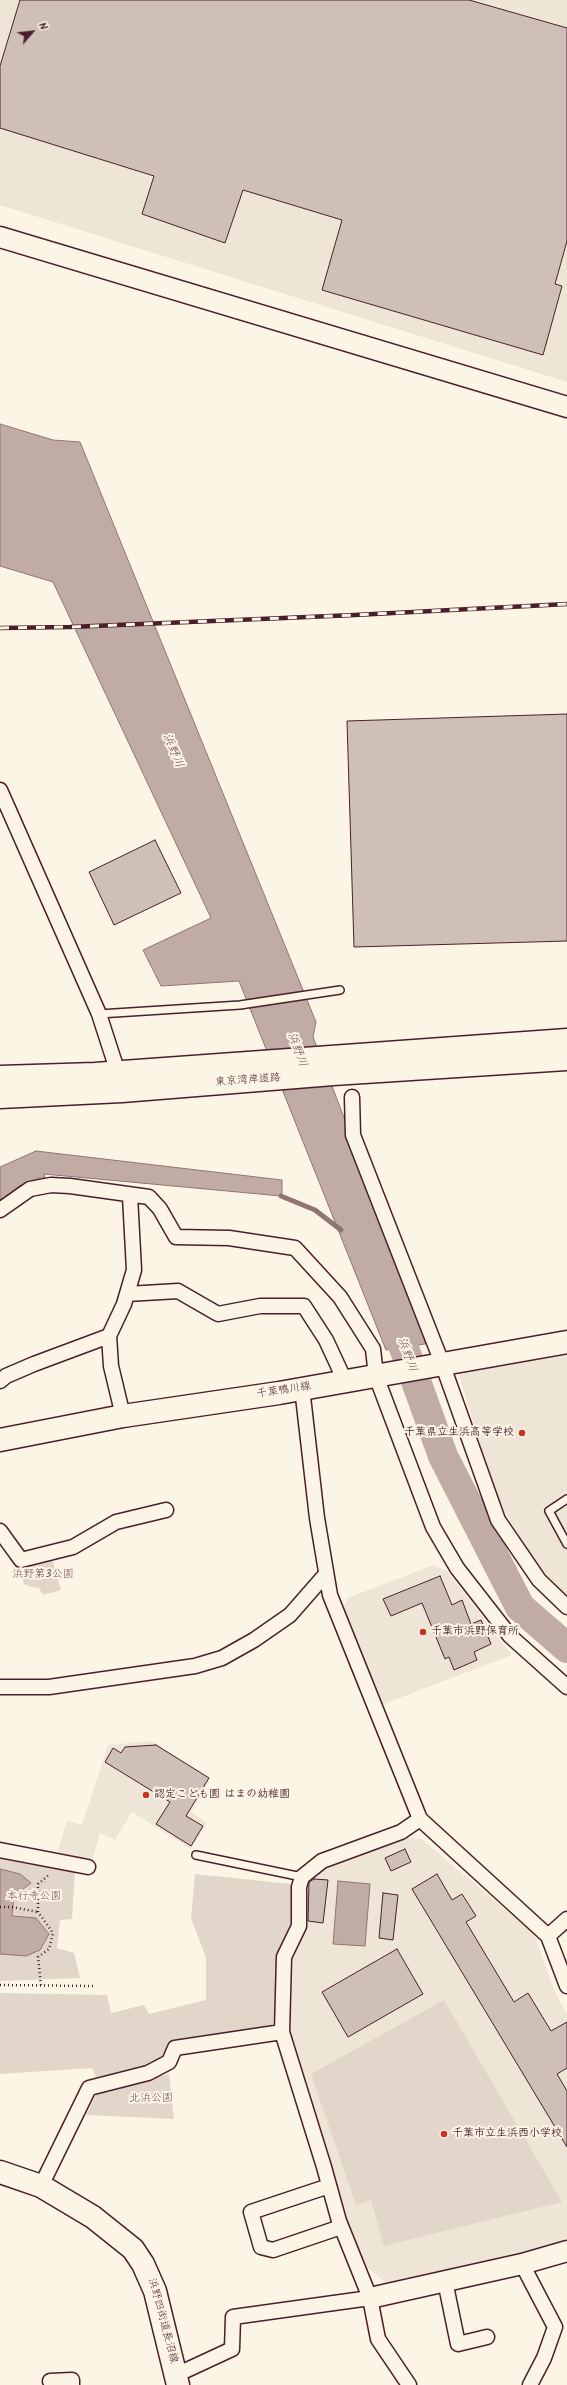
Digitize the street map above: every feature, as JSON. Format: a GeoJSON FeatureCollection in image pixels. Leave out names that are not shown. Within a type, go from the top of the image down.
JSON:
{"type":"FeatureCollection","features":[{"type":"Feature","properties":{"kind":"main road","name":"東京湾岸道路"},"geometry":{"type":"LineString","coordinates":[[330,1066],[567,1040]]}},
{"type":"Feature","properties":{"kind":"main road","name":"東京湾岸道路"},"geometry":{"type":"LineString","coordinates":[[0,1097],[120,1082],[265,1070],[330,1066],[567,1058]]}},
{"type":"Feature","properties":{"kind":"main road","name":"東京湾岸道路"},"geometry":{"type":"LineString","coordinates":[[0,1077],[120,1082]]}},
{"type":"Feature","properties":{"kind":"main road","name":"千葉鴨川線"},"geometry":{"type":"LineString","coordinates":[[0,1440],[123,1416],[345,1381],[567,1342]]}},
{"type":"Feature","properties":{"kind":"main road","name":"浜野四街道長沼線"},"geometry":{"type":"LineString","coordinates":[[0,2172],[41,2186],[93,2217],[119,2236],[133,2249],[144,2264],[155,2291],[172,2351],[177,2380]]}},
{"type":"Feature","properties":{"kind":"street"},"geometry":{"type":"LineString","coordinates":[[0,236],[567,407]]}},
{"type":"Feature","properties":{"kind":"street"},"geometry":{"type":"LineString","coordinates":[[0,790],[99,1014],[120,1082]]}},
{"type":"Feature","properties":{"kind":"street"},"geometry":{"type":"LineString","coordinates":[[352,1097],[354,1135],[442,1363],[498,1520],[539,1580],[567,1607]]}},
{"type":"Feature","properties":{"kind":"street"},"geometry":{"type":"LineString","coordinates":[[0,1210],[30,1189],[51,1185],[70,1186],[130,1196],[149,1197],[160,1209],[176,1237],[229,1238],[295,1248],[340,1297],[360,1326],[373,1349],[378,1375],[433,1527],[457,1568],[510,1636],[567,1687]]}},
{"type":"Feature","properties":{"kind":"street"},"geometry":{"type":"LineString","coordinates":[[123,1416],[112,1366],[110,1336],[127,1294],[134,1270],[130,1196]]}},
{"type":"Feature","properties":{"kind":"street"},"geometry":{"type":"LineString","coordinates":[[127,1294],[178,1291],[218,1314],[260,1306],[304,1306],[326,1340],[345,1381]]}},
{"type":"Feature","properties":{"kind":"street"},"geometry":{"type":"LineString","coordinates":[[0,1381],[6,1376],[34,1364],[110,1336]]}},
{"type":"Feature","properties":{"kind":"street"},"geometry":{"type":"LineString","coordinates":[[302,1388],[325,1575],[330,1595],[420,1820],[548,1936],[567,1986]]}},
{"type":"Feature","properties":{"kind":"street"},"geometry":{"type":"LineString","coordinates":[[0,1531],[20,1560],[73,1547],[116,1522],[166,1510]]}},
{"type":"Feature","properties":{"kind":"street"},"geometry":{"type":"LineString","coordinates":[[0,1687],[49,1687],[195,1666],[222,1658],[254,1640],[290,1615],[325,1575]]}},
{"type":"Feature","properties":{"kind":"street"},"geometry":{"type":"LineString","coordinates":[[409,2385],[378,2339],[370,2298],[341,2227],[282,2032],[284,1957],[299,1926],[299,1887],[302,1877],[322,1861],[401,1832],[420,1820]]}},
{"type":"Feature","properties":{"kind":"street"},"geometry":{"type":"LineString","coordinates":[[0,1850],[88,1867]]}},
{"type":"Feature","properties":{"kind":"street"},"geometry":{"type":"LineString","coordinates":[[548,1936],[567,1919]]}},
{"type":"Feature","properties":{"kind":"street"},"geometry":{"type":"LineString","coordinates":[[41,2186],[89,2088],[148,2073],[169,2062],[175,2048],[282,2032]]}},
{"type":"Feature","properties":{"kind":"street"},"geometry":{"type":"LineString","coordinates":[[329,2186],[251,2212],[261,2247],[273,2250],[341,2227]]}},
{"type":"Feature","properties":{"kind":"street"},"geometry":{"type":"LineString","coordinates":[[177,2380],[232,2349],[233,2317],[370,2298],[522,2264],[567,2251]]}},
{"type":"Feature","properties":{"kind":"street"},"geometry":{"type":"LineString","coordinates":[[522,2264],[555,2327],[544,2358],[530,2385]]}},
{"type":"Feature","properties":{"kind":"street"},"geometry":{"type":"LineString","coordinates":[[445,2282],[458,2344],[487,2337]]}},
{"type":"Feature","properties":{"kind":"street"},"geometry":{"type":"LineString","coordinates":[[50,2381],[72,2380],[72,2385]]}},
{"type":"Feature","properties":{"kind":"lane"},"geometry":{"type":"LineString","coordinates":[[99,1014],[240,1005],[340,990]]}},
{"type":"Feature","properties":{"kind":"lane"},"geometry":{"type":"LineString","coordinates":[[567,1499],[549,1510],[567,1544]]}},
{"type":"Feature","properties":{"kind":"lane"},"geometry":{"type":"LineString","coordinates":[[196,1855],[302,1877]]}},
{"type":"Feature","properties":{"kind":"path"},"geometry":{"type":"LineString","coordinates":[[41,1986],[38,1957],[49,1948],[53,1933],[38,1912],[38,1884],[63,1862]]}},
{"type":"Feature","properties":{"kind":"path"},"geometry":{"type":"LineString","coordinates":[[0,1907],[12,1907],[38,1912]]}},
{"type":"Feature","properties":{"kind":"path"},"geometry":{"type":"LineString","coordinates":[[0,1985],[95,1986]]}},
{"type":"Feature","properties":{"kind":"shaded area"},"geometry":{"type":"Polygon","coordinates":[[[0,0],[567,0],[567,382],[0,205],[0,0]]]}},
{"type":"Feature","properties":{"kind":"shaded area","name":"千葉県立生浜高等学校"},"geometry":{"type":"Polygon","coordinates":[[[567,1353],[567,1598],[530,1556],[495,1494],[458,1372],[567,1353]]]}},
{"type":"Feature","properties":{"kind":"shaded area","name":"千葉市浜野保育所"},"geometry":{"type":"Polygon","coordinates":[[[433,1565],[447,1571],[512,1655],[381,1705],[343,1608],[348,1598],[433,1565]]]}},
{"type":"Feature","properties":{"kind":"shaded area","name":"認定こども園 はまの幼稚園"},"geometry":{"type":"Polygon","coordinates":[[[152,1741],[210,1777],[191,1812],[207,1823],[191,1849],[132,1812],[115,1840],[100,1833],[92,1862],[58,1852],[67,1820],[82,1825],[108,1745],[152,1741]]]}},
{"type":"Feature","properties":{"kind":"shaded area","name":"千葉市立生浜西小学校"},"geometry":{"type":"Polygon","coordinates":[[[405,1837],[422,1839],[534,1934],[555,1992],[567,2014],[567,2239],[526,2252],[442,2274],[386,2283],[360,2262],[288,2028],[289,1959],[301,1887],[316,1871],[405,1837]]]}},
{"type":"Feature","properties":{"kind":"green space","name":"浜野第3公園"},"geometry":{"type":"Polygon","coordinates":[[[52,1559],[61,1590],[43,1595],[39,1588],[24,1584],[22,1574],[27,1565],[52,1559]]]}},
{"type":"Feature","properties":{"kind":"green space","name":"本行寺公園"},"geometry":{"type":"Polygon","coordinates":[[[0,1854],[75,1870],[72,1919],[60,1920],[57,1948],[74,1953],[80,1978],[0,1981],[0,1854]]]}},
{"type":"Feature","properties":{"kind":"green space"},"geometry":{"type":"Polygon","coordinates":[[[195,1874],[291,1884],[294,1922],[281,1947],[277,1961],[277,2019],[271,2026],[168,2042],[167,2056],[147,2069],[97,2080],[92,2068],[0,2074],[0,1993],[107,1995],[111,2013],[144,2005],[149,2014],[206,2000],[206,1958],[191,1918],[195,1874]]]}},
{"type":"Feature","properties":{"kind":"green space"},"geometry":{"type":"Polygon","coordinates":[[[444,2000],[562,2202],[384,2246],[371,2200],[356,2205],[311,2074],[444,2000]]]}},
{"type":"Feature","properties":{"kind":"green space","name":"北浜公園"},"geometry":{"type":"Polygon","coordinates":[[[169,2074],[174,2119],[86,2115],[98,2091],[169,2074]]]}},
{"type":"Feature","properties":{"kind":"water"},"geometry":{"type":"Polygon","coordinates":[[[0,424],[53,440],[80,442],[316,1022],[313,1037],[431,1343],[386,1350],[239,981],[161,986],[143,950],[211,918],[53,582],[0,566],[0,424]]]}},
{"type":"Feature","properties":{"kind":"water"},"geometry":{"type":"Polygon","coordinates":[[[36,1151],[282,1180],[282,1193],[281,1196],[44,1174],[45,1178],[39,1178],[19,1186],[0,1201],[0,1167],[36,1151]]]}},
{"type":"Feature","properties":{"kind":"water"},"geometry":{"type":"Polygon","coordinates":[[[0,1869],[20,1874],[31,1883],[14,1896],[12,1916],[36,1918],[49,1934],[40,1950],[26,1956],[0,1954],[0,1869]]]}},
{"type":"Feature","properties":{"kind":"water"},"geometry":{"type":"Polygon","coordinates":[[[338,1881],[370,1884],[365,1946],[333,1944],[338,1881]]]}},
{"type":"Feature","properties":{"kind":"building"},"geometry":{"type":"Polygon","coordinates":[[[20,0],[469,0],[567,28],[567,241],[555,284],[562,286],[543,355],[322,290],[342,220],[243,190],[225,243],[142,214],[154,176],[0,128],[0,66],[20,0]]]}},
{"type":"Feature","properties":{"kind":"building"},"geometry":{"type":"Polygon","coordinates":[[[567,714],[567,941],[354,947],[347,721],[567,714]]]}},
{"type":"Feature","properties":{"kind":"building"},"geometry":{"type":"Polygon","coordinates":[[[155,840],[181,893],[114,925],[89,872],[155,840]]]}},
{"type":"Feature","properties":{"kind":"building"},"geometry":{"type":"Polygon","coordinates":[[[440,1576],[452,1605],[462,1600],[471,1624],[481,1620],[491,1644],[474,1652],[477,1660],[454,1670],[449,1657],[445,1659],[422,1603],[391,1616],[383,1599],[440,1576]]]}},
{"type":"Feature","properties":{"kind":"building"},"geometry":{"type":"Polygon","coordinates":[[[156,1745],[209,1778],[186,1816],[203,1826],[191,1846],[156,1824],[170,1802],[105,1762],[113,1748],[121,1753],[125,1747],[156,1745]]]}},
{"type":"Feature","properties":{"kind":"building"},"geometry":{"type":"Polygon","coordinates":[[[405,1849],[411,1862],[391,1871],[385,1858],[405,1849]]]}},
{"type":"Feature","properties":{"kind":"building"},"geometry":{"type":"Polygon","coordinates":[[[437,1874],[452,1900],[462,1894],[476,1916],[466,1922],[514,2002],[528,1993],[551,2031],[567,2022],[567,2068],[557,2074],[567,2091],[567,2147],[412,1889],[437,1874]]]}},
{"type":"Feature","properties":{"kind":"building"},"geometry":{"type":"Polygon","coordinates":[[[314,1879],[328,1880],[323,1923],[308,1921],[309,1882],[314,1879]]]}},
{"type":"Feature","properties":{"kind":"building"},"geometry":{"type":"Polygon","coordinates":[[[383,1893],[398,1895],[393,1940],[379,1938],[383,1893]]]}},
{"type":"Feature","properties":{"kind":"building"},"geometry":{"type":"Polygon","coordinates":[[[397,1949],[423,1994],[348,2037],[322,1992],[397,1949]]]}},
{"type":"Feature","properties":{"kind":"waterway"},"geometry":{"type":"LineString","coordinates":[[281,1196],[315,1210],[341,1230]]}},
{"type":"Feature","properties":{"kind":"waterway","name":"浜野川"},"geometry":{"type":"LineString","coordinates":[[390,1309],[443,1456],[520,1607],[567,1648]]}},
{"type":"Feature","properties":{"kind":"railway"},"geometry":{"type":"LineString","coordinates":[[0,628],[70,627],[355,615],[567,604]]}},
{"type":"Feature","properties":{"kind":"place","name":"千葉県立生浜高等学校"},"geometry":{"type":"Point","coordinates":[522,1433]}},
{"type":"Feature","properties":{"kind":"place","name":"千葉市浜野保育所"},"geometry":{"type":"Point","coordinates":[423,1632]}},
{"type":"Feature","properties":{"kind":"place","name":"認定こども園 はまの幼稚園"},"geometry":{"type":"Point","coordinates":[146,1795]}},
{"type":"Feature","properties":{"kind":"place","name":"千葉市立生浜西小学校"},"geometry":{"type":"Point","coordinates":[444,2134]}}]}
